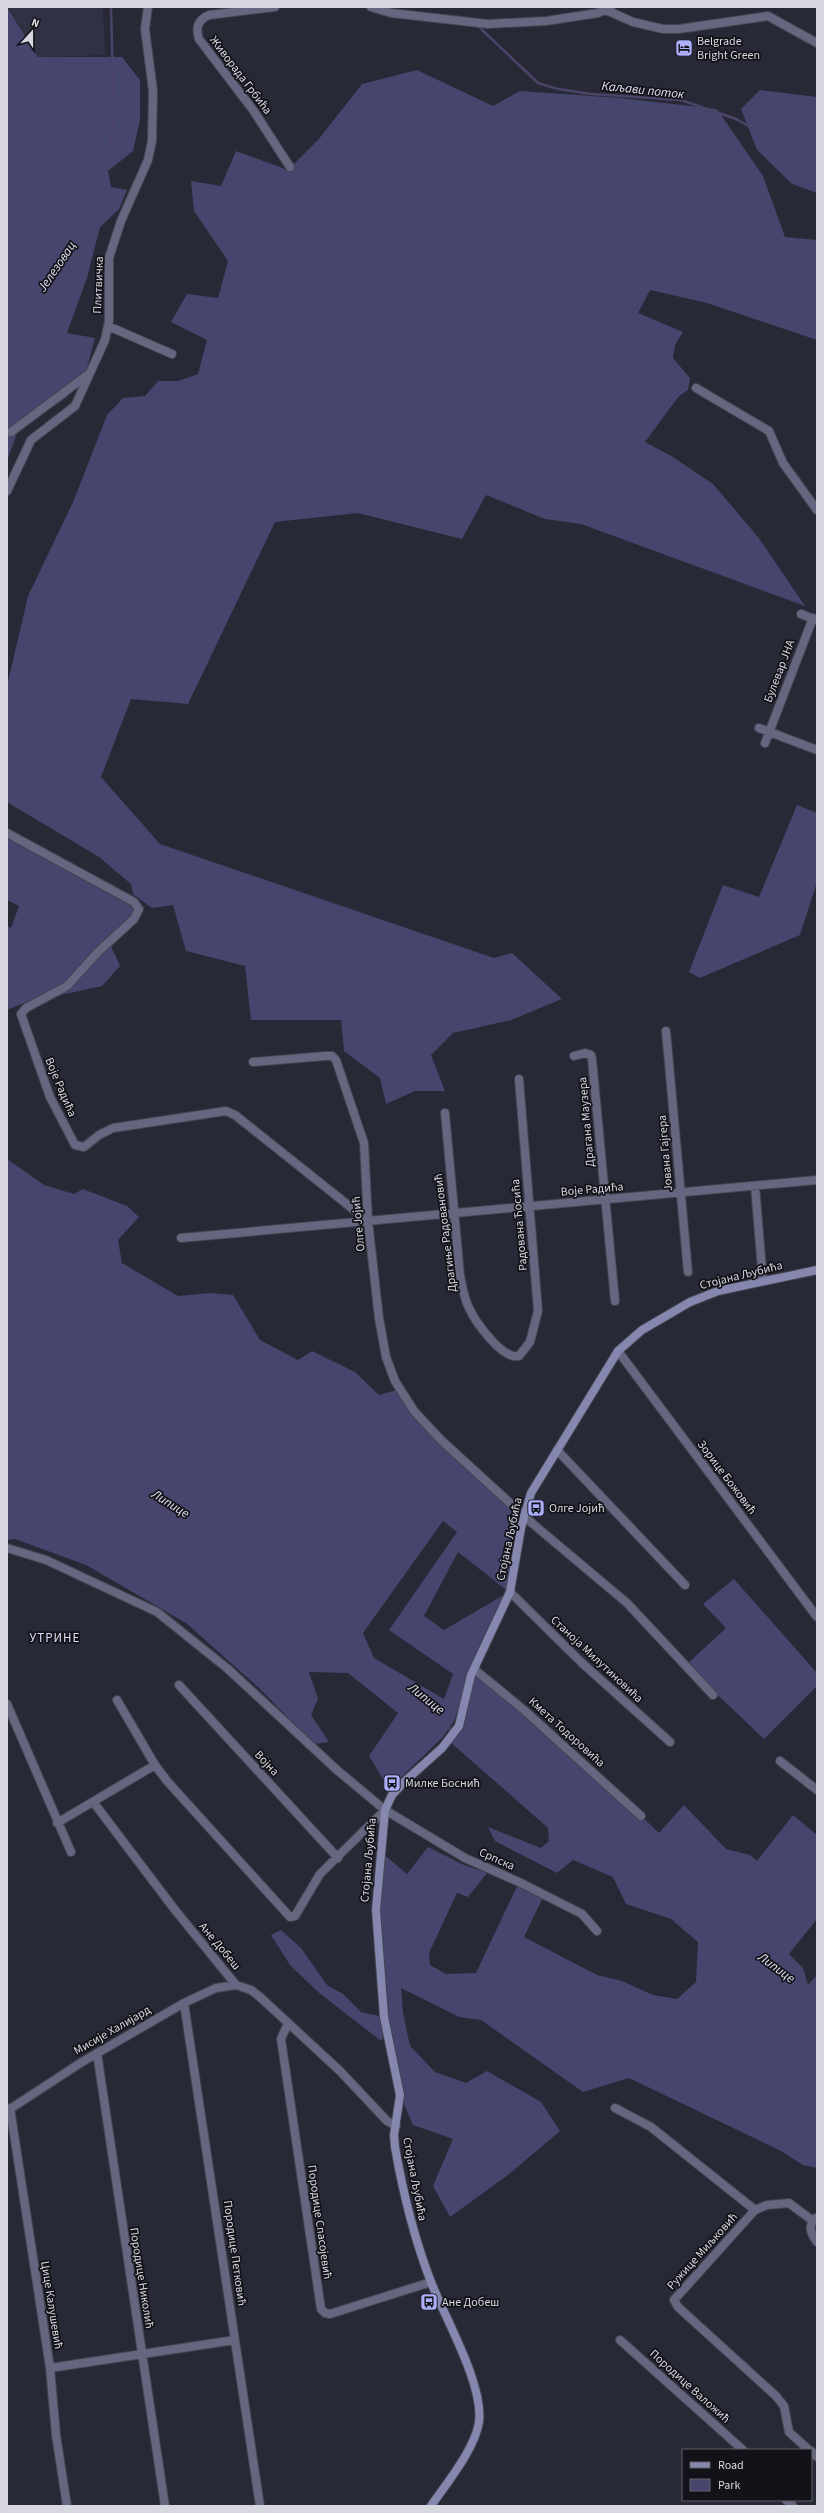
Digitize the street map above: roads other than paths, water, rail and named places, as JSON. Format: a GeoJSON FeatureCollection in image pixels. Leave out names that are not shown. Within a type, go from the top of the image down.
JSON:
{"type":"FeatureCollection","features":[{"type":"Feature","properties":{"kind":"street","name":"Плитвичка"},"geometry":{"type":"LineString","coordinates":[[7,491],[31,440],[75,406],[103,349],[108,326],[109,258],[121,221],[148,160],[152,141],[153,91],[145,29],[148,7]]}},
{"type":"Feature","properties":{"kind":"street","name":"Живорада Грбића"},"geometry":{"type":"LineString","coordinates":[[275,7],[209,15],[200,21],[196,30],[199,39],[253,110],[290,167]]}},
{"type":"Feature","properties":{"kind":"street"},"geometry":{"type":"LineString","coordinates":[[371,7],[391,13],[488,24],[546,21],[609,8],[633,22],[663,29],[679,29],[768,16],[817,43]]}},
{"type":"Feature","properties":{"kind":"street"},"geometry":{"type":"LineString","coordinates":[[108,326],[172,354]]}},
{"type":"Feature","properties":{"kind":"street"},"geometry":{"type":"LineString","coordinates":[[11,432],[92,371]]}},
{"type":"Feature","properties":{"kind":"street"},"geometry":{"type":"LineString","coordinates":[[696,388],[769,431],[782,464],[817,510]]}},
{"type":"Feature","properties":{"kind":"street","name":"Булевар ЈНА"},"geometry":{"type":"LineString","coordinates":[[765,743],[815,619],[801,614]]}},
{"type":"Feature","properties":{"kind":"street"},"geometry":{"type":"LineString","coordinates":[[759,728],[817,750]]}},
{"type":"Feature","properties":{"kind":"street","name":"Воје Радића"},"geometry":{"type":"LineString","coordinates":[[7,833],[134,902],[138,909],[134,919],[105,945],[67,986],[26,1008],[21,1014],[25,1030],[50,1097],[75,1145],[84,1147],[99,1135],[113,1128],[226,1111],[235,1115],[368,1222]]}},
{"type":"Feature","properties":{"kind":"street","name":"Јована Гајгера"},"geometry":{"type":"LineString","coordinates":[[666,1031],[688,1272]]}},
{"type":"Feature","properties":{"kind":"street","name":"Драгана Маузера"},"geometry":{"type":"LineString","coordinates":[[574,1056],[585,1053],[590,1055],[592,1059],[615,1301]]}},
{"type":"Feature","properties":{"kind":"street","name":"Олге Јојић"},"geometry":{"type":"LineString","coordinates":[[253,1062],[325,1056],[332,1056],[336,1060],[364,1143],[368,1222],[382,1338],[386,1357],[395,1381],[414,1411],[429,1428],[524,1516],[627,1602],[713,1695]]}},
{"type":"Feature","properties":{"kind":"street","name":"Радована Ћосића"},"geometry":{"type":"LineString","coordinates":[[511,1356],[518,1356],[525,1350],[532,1337],[537,1319],[538,1305],[519,1079]]}},
{"type":"Feature","properties":{"kind":"street","name":"Драгиње Радовановић"},"geometry":{"type":"LineString","coordinates":[[445,1113],[460,1274],[468,1308],[490,1338],[511,1356]]}},
{"type":"Feature","properties":{"kind":"street","name":"Воје Радића"},"geometry":{"type":"LineString","coordinates":[[181,1238],[817,1180]]}},
{"type":"Feature","properties":{"kind":"street"},"geometry":{"type":"LineString","coordinates":[[755,1186],[763,1281]]}},
{"type":"Feature","properties":{"kind":"street","name":"Стојана Љубића"},"geometry":{"type":"LineString","coordinates":[[431,2506],[469,2447],[478,2426],[479,2415],[473,2382],[431,2282],[413,2230],[395,2147],[400,2095],[384,2017],[376,1910],[385,1810],[392,1796],[404,1782],[458,1730],[474,1668],[510,1592],[524,1516],[531,1493],[618,1351],[642,1330],[690,1302],[718,1291],[817,1270]]}},
{"type":"Feature","properties":{"kind":"street","name":"Зорице Божовић"},"geometry":{"type":"LineString","coordinates":[[618,1351],[817,1617]]}},
{"type":"Feature","properties":{"kind":"street"},"geometry":{"type":"LineString","coordinates":[[558,1450],[684,1584]]}},
{"type":"Feature","properties":{"kind":"street","name":"Српска"},"geometry":{"type":"LineString","coordinates":[[7,1548],[46,1560],[80,1575],[166,1618],[228,1669],[337,1770],[385,1810],[465,1858],[519,1882],[582,1914],[597,1931]]}},
{"type":"Feature","properties":{"kind":"street","name":"Станоја Милутиновића"},"geometry":{"type":"LineString","coordinates":[[510,1592],[582,1663],[670,1742]]}},
{"type":"Feature","properties":{"kind":"street","name":"Кмета Тодоровића"},"geometry":{"type":"LineString","coordinates":[[474,1668],[524,1710],[641,1816]]}},
{"type":"Feature","properties":{"kind":"street","name":"Војна"},"geometry":{"type":"LineString","coordinates":[[179,1685],[338,1858]]}},
{"type":"Feature","properties":{"kind":"street"},"geometry":{"type":"LineString","coordinates":[[117,1700],[155,1765],[201,1820],[290,1917],[295,1916],[320,1874],[338,1858],[385,1810]]}},
{"type":"Feature","properties":{"kind":"street"},"geometry":{"type":"LineString","coordinates":[[7,1704],[71,1852]]}},
{"type":"Feature","properties":{"kind":"street"},"geometry":{"type":"LineString","coordinates":[[780,1761],[817,1790]]}},
{"type":"Feature","properties":{"kind":"street"},"geometry":{"type":"LineString","coordinates":[[58,1823],[94,1803],[155,1765]]}},
{"type":"Feature","properties":{"kind":"street","name":"Ане Добеш"},"geometry":{"type":"LineString","coordinates":[[94,1803],[170,1904],[236,1985],[251,1990],[340,2070],[387,2121],[396,2126]]}},
{"type":"Feature","properties":{"kind":"street","name":"Мисије Халијард"},"geometry":{"type":"LineString","coordinates":[[9,2110],[97,2053],[184,2003],[216,1988],[236,1985]]}},
{"type":"Feature","properties":{"kind":"street","name":"Породице Петковић"},"geometry":{"type":"LineString","coordinates":[[184,2003],[260,2506]]}},
{"type":"Feature","properties":{"kind":"street","name":"Породице Спасојевић"},"geometry":{"type":"LineString","coordinates":[[288,2023],[281,2039],[321,2308],[325,2313],[330,2314],[431,2282]]}},
{"type":"Feature","properties":{"kind":"street","name":"Породице Николић"},"geometry":{"type":"LineString","coordinates":[[97,2053],[165,2506]]}},
{"type":"Feature","properties":{"kind":"street","name":"Ружице Миљковић"},"geometry":{"type":"LineString","coordinates":[[615,2108],[650,2127],[755,2210],[675,2297],[675,2303],[779,2400],[785,2409],[787,2429],[808,2449]]}},
{"type":"Feature","properties":{"kind":"street","name":"Цице Калушевић"},"geometry":{"type":"LineString","coordinates":[[9,2110],[50,2368],[56,2435],[67,2506]]}},
{"type":"Feature","properties":{"kind":"street"},"geometry":{"type":"LineString","coordinates":[[755,2210],[767,2205],[789,2204],[815,2219],[811,2232],[817,2242]]}},
{"type":"Feature","properties":{"kind":"street"},"geometry":{"type":"LineString","coordinates":[[50,2368],[235,2340]]}},
{"type":"Feature","properties":{"kind":"street","name":"Породице Валожић"},"geometry":{"type":"LineString","coordinates":[[620,2340],[742,2449]]}},
{"type":"Feature","properties":{"kind":"waterway","name":"Јелезовац"},"geometry":{"type":"LineString","coordinates":[[7,420],[29,403],[38,393],[52,342],[50,323],[44,307],[45,297],[81,251],[83,236],[110,147],[114,120],[111,7]]}},
{"type":"Feature","properties":{"kind":"waterway","name":"Каљави поток"},"geometry":{"type":"LineString","coordinates":[[477,25],[538,83],[558,89],[591,94],[681,100],[736,119],[817,164]]}},
{"type":"Feature","properties":{"kind":"waterway","name":"Липице"},"geometry":{"type":"LineString","coordinates":[[7,1412],[73,1451],[283,1585],[329,1641],[358,1657],[438,1719],[496,1769],[536,1810],[582,1817],[603,1824],[632,1849],[688,1909],[715,1918],[743,1940],[749,1959],[769,1976],[817,2006]]}},
{"type":"Feature","properties":{"kind":"place","name":"Belgrade Bright Green"},"geometry":{"type":"Point","coordinates":[684,48]}},
{"type":"Feature","properties":{"kind":"place","name":"Олге Јојић"},"geometry":{"type":"Point","coordinates":[536,1508]}},
{"type":"Feature","properties":{"kind":"place","name":"Милке Боснић"},"geometry":{"type":"Point","coordinates":[392,1783]}},
{"type":"Feature","properties":{"kind":"place","name":"Ане Добеш"},"geometry":{"type":"Point","coordinates":[429,2302]}},
{"type":"Feature","properties":{"kind":"district","name":"УТРИНЕ"},"geometry":{"type":"Point","coordinates":[55,1637]}}]}
